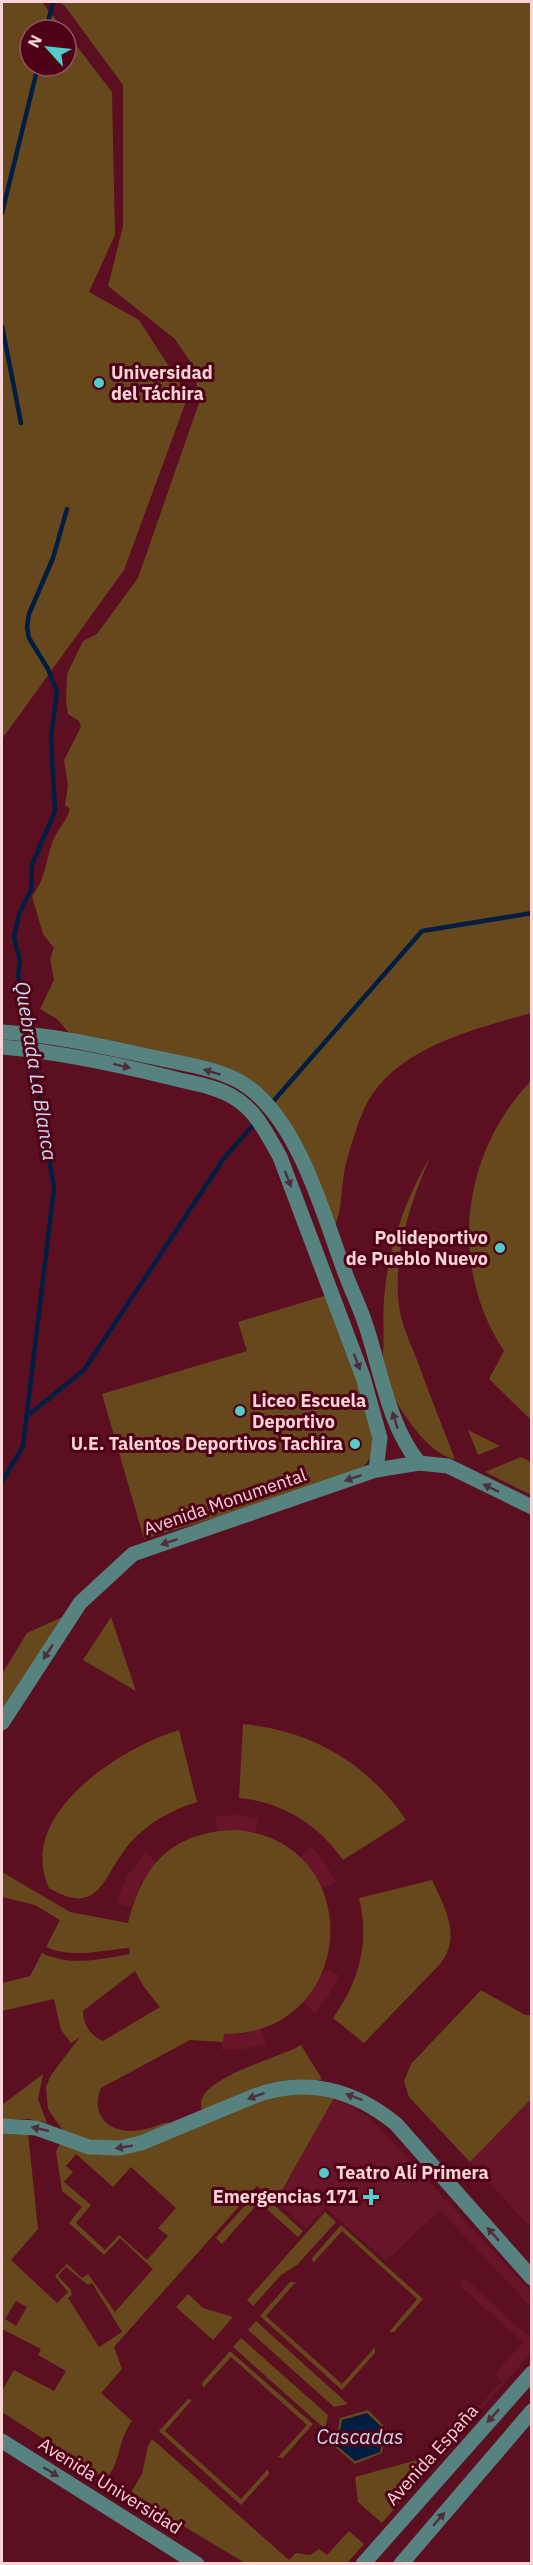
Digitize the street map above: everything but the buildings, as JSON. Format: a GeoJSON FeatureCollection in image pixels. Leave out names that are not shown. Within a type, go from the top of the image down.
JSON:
{"type":"FeatureCollection","features":[{"type":"Feature","properties":{"kind":"street"},"geometry":{"type":"LineString","coordinates":[[2,1032],[77,1041],[215,1073],[248,1086],[263,1127],[280,1157],[363,1377],[380,1438],[376,1470]]}},
{"type":"Feature","properties":{"kind":"street"},"geometry":{"type":"LineString","coordinates":[[2,1047],[113,1064],[208,1087],[256,1105],[275,1115],[304,1167],[364,1320],[398,1430],[419,1463]]}},
{"type":"Feature","properties":{"kind":"street"},"geometry":{"type":"LineString","coordinates":[[331,1292],[349,1285]]}},
{"type":"Feature","properties":{"kind":"street","name":"Avenida Monumental"},"geometry":{"type":"LineString","coordinates":[[2,1723],[80,1603],[133,1554],[376,1470],[419,1463],[448,1466],[531,1507]]}},
{"type":"Feature","properties":{"kind":"street"},"geometry":{"type":"LineString","coordinates":[[2,2126],[36,2128],[85,2146],[115,2149],[141,2143],[256,2095],[276,2089],[316,2087],[348,2094],[381,2111],[396,2124],[531,2278]]}},
{"type":"Feature","properties":{"kind":"street","name":"Avenida España"},"geometry":{"type":"LineString","coordinates":[[363,2564],[531,2373]]}},
{"type":"Feature","properties":{"kind":"street"},"geometry":{"type":"LineString","coordinates":[[401,2564],[531,2411]]}},
{"type":"Feature","properties":{"kind":"street","name":"Avenida Universidad"},"geometry":{"type":"LineString","coordinates":[[2,2441],[197,2564]]}},
{"type":"Feature","properties":{"kind":"shaded area","name":"Universidad del Táchira"},"geometry":{"type":"Polygon","coordinates":[[[2,2],[42,2],[55,18],[18,18],[18,78],[78,78],[78,48],[112,92],[115,235],[89,292],[139,320],[188,396],[124,570],[2,739],[2,2]]]}},
{"type":"Feature","properties":{"kind":"shaded area"},"geometry":{"type":"Polygon","coordinates":[[[58,2],[531,2],[531,1013],[439,1043],[417,1054],[380,1084],[367,1103],[356,1131],[347,1159],[338,1217],[331,1234],[304,1167],[248,1086],[77,1042],[57,1019],[40,1009],[54,980],[50,959],[54,948],[43,934],[32,896],[43,875],[54,838],[70,809],[65,805],[68,786],[64,760],[81,727],[79,721],[68,714],[67,674],[83,641],[97,634],[138,578],[200,400],[193,366],[175,339],[108,286],[123,226],[123,85],[78,24],[78,18],[74,18],[65,6],[58,2]]]}},
{"type":"Feature","properties":{"kind":"shaded area","name":"Polideportivo de Pueblo Nuevo"},"geometry":{"type":"Polygon","coordinates":[[[531,1081],[531,1420],[489,1379],[504,1351],[486,1318],[475,1283],[469,1247],[470,1211],[477,1176],[489,1142],[507,1110],[531,1081]]]}},
{"type":"Feature","properties":{"kind":"shaded area"},"geometry":{"type":"Polygon","coordinates":[[[431,1155],[416,1192],[404,1232],[398,1272],[398,1292],[405,1330],[455,1459],[443,1455],[421,1436],[393,1397],[380,1373],[384,1299],[389,1261],[399,1224],[413,1189],[431,1155]]]}},
{"type":"Feature","properties":{"kind":"shaded area"},"geometry":{"type":"Polygon","coordinates":[[[337,1292],[376,1451],[363,1467],[274,1500],[144,1539],[102,1394],[247,1351],[238,1322],[337,1292]]]}},
{"type":"Feature","properties":{"kind":"shaded area"},"geometry":{"type":"Polygon","coordinates":[[[468,1430],[500,1446],[478,1455],[468,1430]]]}},
{"type":"Feature","properties":{"kind":"shaded area"},"geometry":{"type":"Polygon","coordinates":[[[521,1457],[531,1462],[531,1495],[485,1472],[521,1457]]]}},
{"type":"Feature","properties":{"kind":"shaded area"},"geometry":{"type":"Polygon","coordinates":[[[69,1614],[2,1719],[2,1674],[27,1633],[69,1614]]]}},
{"type":"Feature","properties":{"kind":"shaded area"},"geometry":{"type":"Polygon","coordinates":[[[111,1617],[136,1691],[83,1660],[111,1617]]]}},
{"type":"Feature","properties":{"kind":"shaded area"},"geometry":{"type":"Polygon","coordinates":[[[243,1724],[292,1734],[336,1753],[374,1782],[406,1820],[343,1860],[322,1836],[298,1817],[270,1804],[239,1798],[243,1724]]]}},
{"type":"Feature","properties":{"kind":"shaded area"},"geometry":{"type":"Polygon","coordinates":[[[179,1730],[197,1802],[169,1813],[144,1829],[121,1855],[99,1889],[90,1896],[80,1898],[66,1896],[49,1888],[42,1861],[47,1835],[60,1811],[79,1788],[103,1769],[129,1752],[179,1730]]]}},
{"type":"Feature","properties":{"kind":"shaded area"},"geometry":{"type":"Polygon","coordinates":[[[237,1815],[259,1818],[255,1833],[237,1830],[217,1831],[215,1816],[237,1815]]]}},
{"type":"Feature","properties":{"kind":"shaded area"},"geometry":{"type":"Polygon","coordinates":[[[237,1830],[280,1842],[310,1867],[326,1900],[330,1937],[322,1973],[301,2004],[268,2026],[224,2034],[223,2042],[190,2040],[101,2088],[98,2109],[105,2122],[117,2129],[131,2131],[171,2123],[115,2149],[64,2132],[48,2109],[46,2087],[51,2075],[80,2037],[71,2043],[61,2030],[54,1999],[2,2011],[2,1983],[30,1976],[42,1953],[64,1960],[86,1961],[130,1954],[129,1948],[77,1953],[56,1951],[46,1947],[60,1920],[35,1905],[2,1897],[2,1872],[70,1912],[128,1923],[142,1884],[164,1855],[178,1844],[214,1832],[237,1830]],[[135,1971],[83,2011],[84,2021],[91,2033],[103,2041],[160,2007],[135,1971]]]}},
{"type":"Feature","properties":{"kind":"shaded area"},"geometry":{"type":"Polygon","coordinates":[[[310,1846],[325,1863],[336,1882],[322,1888],[300,1857],[310,1846]]]}},
{"type":"Feature","properties":{"kind":"shaded area"},"geometry":{"type":"Polygon","coordinates":[[[145,1852],[156,1862],[141,1883],[131,1907],[116,1903],[127,1876],[145,1852]]]}},
{"type":"Feature","properties":{"kind":"shaded area"},"geometry":{"type":"Polygon","coordinates":[[[432,1880],[449,1922],[451,1932],[447,1954],[364,2043],[333,2018],[350,1990],[360,1961],[363,1930],[359,1898],[432,1880]]]}},
{"type":"Feature","properties":{"kind":"shaded area"},"geometry":{"type":"Polygon","coordinates":[[[325,1970],[339,1975],[329,1995],[315,2013],[304,2002],[325,1970]]]}},
{"type":"Feature","properties":{"kind":"shaded area"},"geometry":{"type":"Polygon","coordinates":[[[481,1990],[525,2015],[531,2015],[531,2099],[470,2162],[409,2097],[404,2081],[411,2064],[481,1990]]]}},
{"type":"Feature","properties":{"kind":"shaded area"},"geometry":{"type":"Polygon","coordinates":[[[261,2029],[266,2044],[244,2049],[222,2050],[223,2034],[242,2034],[261,2029]]]}},
{"type":"Feature","properties":{"kind":"shaded area"},"geometry":{"type":"Polygon","coordinates":[[[301,2045],[322,2079],[305,2087],[202,2110],[202,2099],[223,2079],[301,2045]]]}},
{"type":"Feature","properties":{"kind":"shaded area"},"geometry":{"type":"Polygon","coordinates":[[[43,2074],[38,2099],[47,2123],[29,2119],[2,2119],[2,2105],[43,2074]]]}},
{"type":"Feature","properties":{"kind":"shaded area"},"geometry":{"type":"Polygon","coordinates":[[[303,2093],[334,2098],[276,2201],[257,2186],[114,2347],[122,2369],[101,2393],[132,2421],[106,2479],[2,2412],[2,2391],[14,2370],[54,2391],[66,2371],[38,2355],[41,2349],[2,2329],[2,2132],[28,2133],[38,2229],[11,2260],[57,2303],[68,2292],[55,2276],[67,2264],[82,2278],[88,2274],[115,2312],[153,2269],[120,2238],[104,2255],[69,2223],[82,2207],[62,2191],[56,2151],[61,2142],[97,2155],[120,2155],[271,2097],[303,2093]],[[76,2154],[66,2166],[73,2172],[64,2182],[91,2205],[76,2223],[105,2250],[119,2235],[147,2260],[168,2236],[158,2228],[176,2208],[131,2167],[113,2187],[76,2154]],[[66,2267],[58,2276],[71,2290],[72,2295],[68,2298],[99,2347],[122,2332],[92,2283],[88,2285],[66,2267]],[[16,2301],[5,2319],[16,2326],[27,2307],[16,2301]]]}},
{"type":"Feature","properties":{"kind":"shaded area"},"geometry":{"type":"Polygon","coordinates":[[[334,2098],[350,2104],[373,2121],[531,2292],[531,2307],[440,2210],[386,2261],[325,2208],[306,2228],[276,2202],[334,2098]]]}},
{"type":"Feature","properties":{"kind":"shaded area"},"geometry":{"type":"Polygon","coordinates":[[[531,2099],[531,2228],[470,2162],[531,2099]]]}},
{"type":"Feature","properties":{"kind":"shaded area"},"geometry":{"type":"Polygon","coordinates":[[[258,2191],[303,2231],[298,2237],[259,2202],[222,2244],[216,2238],[258,2191]]]}},
{"type":"Feature","properties":{"kind":"shaded area"},"geometry":{"type":"Polygon","coordinates":[[[325,2212],[336,2222],[297,2265],[281,2275],[253,2306],[247,2300],[325,2212]]]}},
{"type":"Feature","properties":{"kind":"shaded area"},"geometry":{"type":"Polygon","coordinates":[[[341,2225],[423,2299],[394,2332],[389,2332],[417,2299],[342,2231],[313,2263],[312,2258],[341,2225]]]}},
{"type":"Feature","properties":{"kind":"shaded area"},"geometry":{"type":"Polygon","coordinates":[[[460,2280],[468,2281],[528,2336],[531,2332],[532,2352],[455,2439],[447,2432],[449,2422],[458,2430],[502,2381],[495,2374],[523,2342],[461,2287],[460,2280]]]}},
{"type":"Feature","properties":{"kind":"shaded area"},"geometry":{"type":"Polygon","coordinates":[[[290,2282],[296,2282],[266,2316],[342,2384],[375,2347],[375,2353],[342,2390],[260,2316],[290,2282]]]}},
{"type":"Feature","properties":{"kind":"shaded area"},"geometry":{"type":"Polygon","coordinates":[[[188,2294],[203,2308],[233,2317],[213,2340],[176,2307],[188,2294]]]}},
{"type":"Feature","properties":{"kind":"shaded area"},"geometry":{"type":"Polygon","coordinates":[[[256,2321],[348,2404],[334,2407],[248,2330],[256,2321]]]}},
{"type":"Feature","properties":{"kind":"shaded area"},"geometry":{"type":"Polygon","coordinates":[[[241,2338],[328,2415],[325,2429],[233,2347],[241,2338]]]}},
{"type":"Feature","properties":{"kind":"shaded area"},"geometry":{"type":"Polygon","coordinates":[[[230,2351],[313,2424],[283,2458],[278,2457],[307,2425],[231,2357],[203,2388],[202,2383],[230,2351]]]}},
{"type":"Feature","properties":{"kind":"shaded area"},"geometry":{"type":"Polygon","coordinates":[[[188,2399],[192,2400],[165,2431],[241,2499],[268,2469],[269,2474],[241,2505],[159,2431],[188,2399]]]}},
{"type":"Feature","properties":{"kind":"shaded area","name":"Cascadas"},"geometry":{"type":"Polygon","coordinates":[[[368,2410],[386,2428],[382,2453],[355,2464],[335,2447],[340,2418],[368,2410]],[[384,2428],[355,2461],[380,2452],[384,2428]]]}},
{"type":"Feature","properties":{"kind":"shaded area"},"geometry":{"type":"Polygon","coordinates":[[[152,2439],[289,2560],[296,2553],[310,2555],[319,2549],[327,2555],[349,2531],[364,2544],[347,2563],[245,2563],[130,2494],[142,2474],[148,2446],[152,2439]]]}},
{"type":"Feature","properties":{"kind":"shaded area"},"geometry":{"type":"Polygon","coordinates":[[[424,2458],[433,2465],[382,2523],[358,2502],[355,2477],[424,2458]]]}},
{"type":"Feature","properties":{"kind":"water","name":"Cascadas"},"geometry":{"type":"Polygon","coordinates":[[[367,2413],[384,2429],[380,2452],[355,2461],[337,2446],[342,2420],[367,2413]]]}},
{"type":"Feature","properties":{"kind":"waterway","name":"Quebrada La Blanca"},"geometry":{"type":"LineString","coordinates":[[49,18],[53,2]]}},
{"type":"Feature","properties":{"kind":"waterway","name":"Quebrada La Blanca"},"geometry":{"type":"LineString","coordinates":[[2,213],[35,78]]}},
{"type":"Feature","properties":{"kind":"waterway","name":"Quebrada La Blanca"},"geometry":{"type":"LineString","coordinates":[[2,326],[21,423]]}},
{"type":"Feature","properties":{"kind":"waterway","name":"Quebrada La Blanca"},"geometry":{"type":"LineString","coordinates":[[28,1030],[18,974],[20,961],[14,937],[19,914],[31,890],[32,865],[55,811],[51,737],[57,692],[48,669],[29,638],[27,627],[29,614],[53,558],[67,509]]}},
{"type":"Feature","properties":{"kind":"waterway"},"geometry":{"type":"LineString","coordinates":[[270,1105],[422,931],[532,913]]}},
{"type":"Feature","properties":{"kind":"waterway"},"geometry":{"type":"LineString","coordinates":[[2,1482],[23,1446],[54,1188],[32,1053]]}},
{"type":"Feature","properties":{"kind":"waterway"},"geometry":{"type":"LineString","coordinates":[[27,1416],[84,1370],[224,1158],[255,1123]]}},
{"type":"Feature","properties":{"kind":"place","name":"Universidad del Táchira"},"geometry":{"type":"Point","coordinates":[99,383]}},
{"type":"Feature","properties":{"kind":"place","name":"Polideportivo de Pueblo Nuevo"},"geometry":{"type":"Point","coordinates":[500,1248]}},
{"type":"Feature","properties":{"kind":"place","name":"Liceo Escuela Deportivo"},"geometry":{"type":"Point","coordinates":[240,1411]}},
{"type":"Feature","properties":{"kind":"place","name":"U.E. Talentos Deportivos Tachira"},"geometry":{"type":"Point","coordinates":[355,1444]}},
{"type":"Feature","properties":{"kind":"place","name":"Teatro Alí Primera"},"geometry":{"type":"Point","coordinates":[324,2173]}},
{"type":"Feature","properties":{"kind":"place","name":"Emergencias 171"},"geometry":{"type":"Point","coordinates":[371,2197]}}]}
